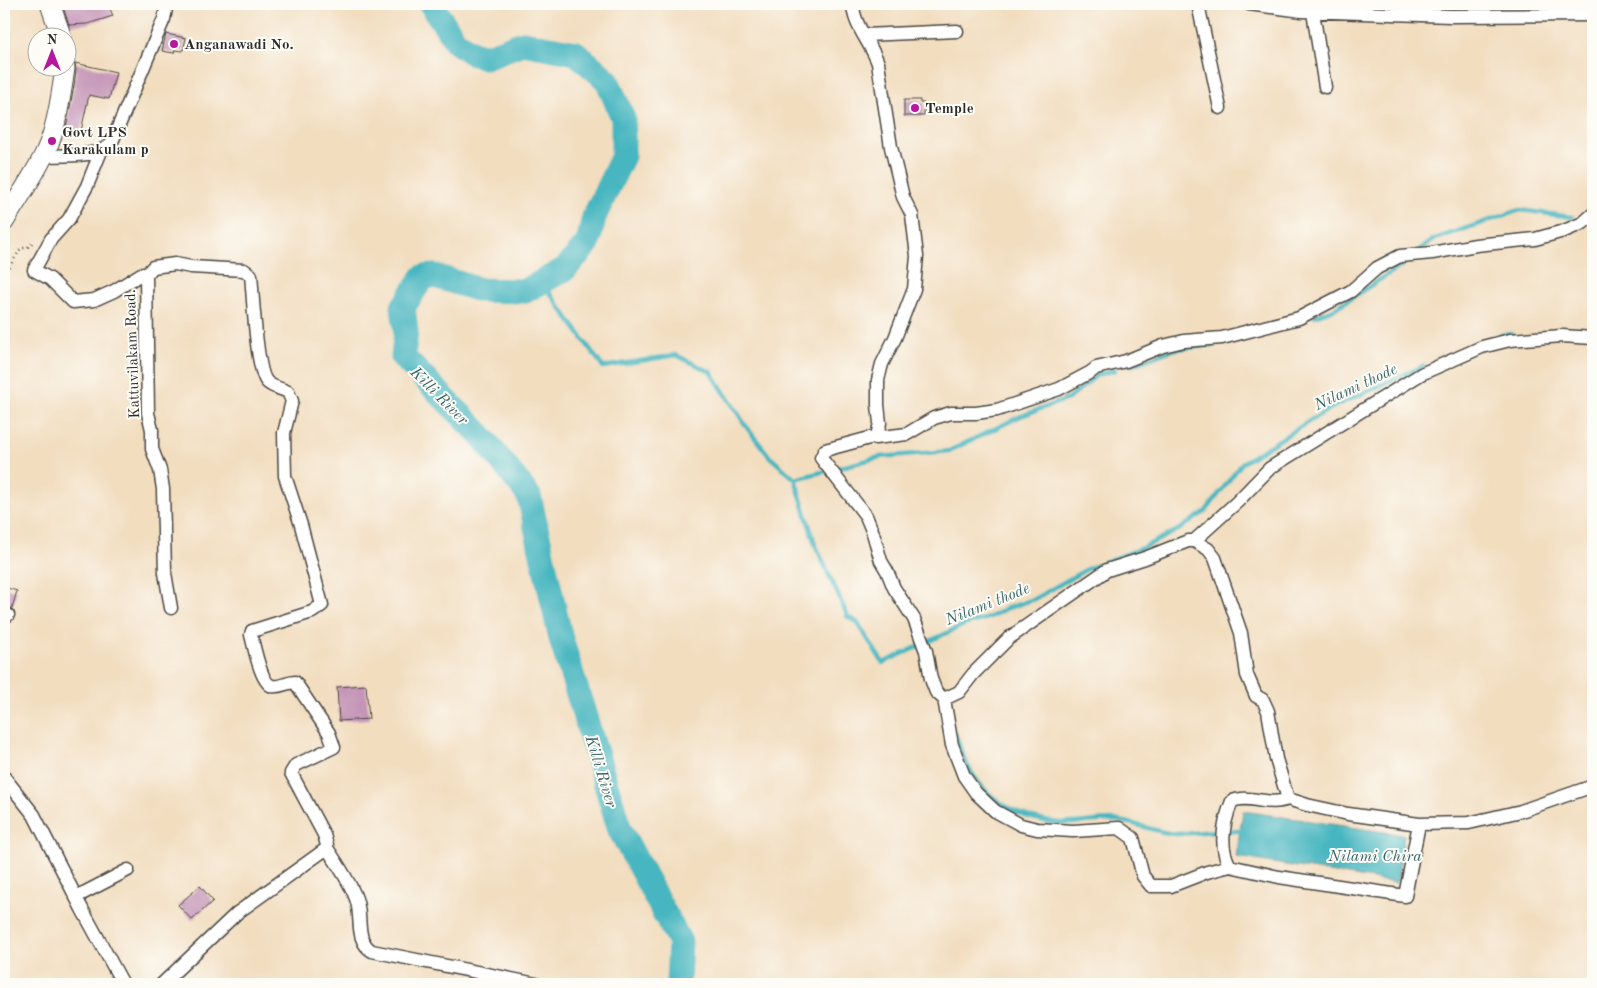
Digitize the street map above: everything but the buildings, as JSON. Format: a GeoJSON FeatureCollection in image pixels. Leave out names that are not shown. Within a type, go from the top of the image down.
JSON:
{"type":"FeatureCollection","features":[{"type":"Feature","properties":{"kind":"main road"},"geometry":{"type":"LineString","coordinates":[[50,4],[58,28]]}},
{"type":"Feature","properties":{"kind":"main road"},"geometry":{"type":"LineString","coordinates":[[4,222],[43,156],[52,136],[64,78]]}},
{"type":"Feature","properties":{"kind":"street"},"geometry":{"type":"LineString","coordinates":[[43,156],[93,153],[101,151],[111,144],[164,19],[167,4]]}},
{"type":"Feature","properties":{"kind":"street"},"geometry":{"type":"LineString","coordinates":[[853,4],[855,19],[874,51],[878,63],[891,148],[903,197],[912,215],[916,256],[914,289],[895,338],[882,364],[878,380],[880,423],[875,438]]}},
{"type":"Feature","properties":{"kind":"street"},"geometry":{"type":"LineString","coordinates":[[1198,4],[1220,108]]}},
{"type":"Feature","properties":{"kind":"street"},"geometry":{"type":"LineString","coordinates":[[1249,4],[1313,12],[1451,16],[1593,15]]}},
{"type":"Feature","properties":{"kind":"street"},"geometry":{"type":"LineString","coordinates":[[1313,12],[1324,87]]}},
{"type":"Feature","properties":{"kind":"street"},"geometry":{"type":"LineString","coordinates":[[864,35],[957,31]]}},
{"type":"Feature","properties":{"kind":"street","name":"Kattuvilakam Road."},"geometry":{"type":"LineString","coordinates":[[101,151],[88,186],[69,219],[51,239],[34,270],[50,279],[73,302],[94,300],[114,291],[141,274],[146,276],[148,413],[152,430],[152,449],[160,470],[163,489],[165,573],[172,608]]}},
{"type":"Feature","properties":{"kind":"street"},"geometry":{"type":"LineString","coordinates":[[1419,824],[1405,896],[1279,877],[1230,866],[1207,872],[1171,886],[1151,886],[1142,876],[1133,838],[1119,828],[1073,831],[1037,829],[1021,825],[995,811],[976,793],[964,776],[952,745],[944,699],[936,692],[931,679],[926,651],[914,618],[894,588],[881,561],[866,516],[821,458],[825,450],[875,438],[907,434],[934,418],[951,413],[976,413],[998,410],[1059,389],[1096,368],[1126,361],[1177,342],[1222,338],[1299,318],[1351,291],[1378,268],[1400,256],[1535,239],[1564,231],[1583,223],[1593,214]]}},
{"type":"Feature","properties":{"kind":"street"},"geometry":{"type":"LineString","coordinates":[[146,276],[152,267],[175,264],[191,267],[244,270],[252,274],[256,338],[263,374],[265,380],[272,386],[288,392],[292,401],[284,433],[285,476],[301,525],[322,605],[312,612],[252,631],[251,635],[263,675],[269,685],[274,687],[295,682],[329,733],[334,747],[296,766],[291,773],[324,835],[327,848],[355,896],[365,947],[372,951],[536,984]]}},
{"type":"Feature","properties":{"kind":"street"},"geometry":{"type":"LineString","coordinates":[[1194,541],[1237,502],[1270,468],[1421,374],[1482,347],[1510,340],[1562,336],[1593,338]]}},
{"type":"Feature","properties":{"kind":"street"},"geometry":{"type":"LineString","coordinates":[[944,699],[959,692],[973,674],[1009,638],[1107,570],[1145,558],[1188,541],[1194,541],[1212,552],[1226,588],[1241,633],[1247,675],[1256,696],[1263,700],[1268,711],[1276,759],[1288,798]]}},
{"type":"Feature","properties":{"kind":"street"},"geometry":{"type":"LineString","coordinates":[[4,777],[34,815],[123,984]]}},
{"type":"Feature","properties":{"kind":"street"},"geometry":{"type":"LineString","coordinates":[[1230,866],[1223,850],[1226,820],[1232,801],[1238,799],[1272,802],[1288,798],[1307,805],[1348,814],[1419,824],[1469,823],[1521,811],[1593,786]]}},
{"type":"Feature","properties":{"kind":"street"},"geometry":{"type":"LineString","coordinates":[[162,984],[236,913],[327,848]]}},
{"type":"Feature","properties":{"kind":"street"},"geometry":{"type":"LineString","coordinates":[[76,897],[128,870]]}},
{"type":"Feature","properties":{"kind":"water","name":"Nilami Chira"},"geometry":{"type":"Polygon","coordinates":[[[1243,811],[1404,835],[1397,883],[1236,857],[1243,811]]]}},
{"type":"Feature","properties":{"kind":"waterway","name":"Killi River"},"geometry":{"type":"LineString","coordinates":[[431,4],[456,42],[472,53],[485,57],[523,43],[576,53],[607,80],[623,118],[623,156],[594,217],[588,243],[565,269],[525,291],[480,290],[435,276],[423,277],[403,307],[406,331],[403,357],[480,434],[529,496],[561,639],[620,830],[680,942],[678,984]]}},
{"type":"Feature","properties":{"kind":"waterway"},"geometry":{"type":"LineString","coordinates":[[1418,251],[1432,240],[1520,210],[1572,217]]}},
{"type":"Feature","properties":{"kind":"waterway"},"geometry":{"type":"LineString","coordinates":[[1315,316],[1334,309],[1411,258]]}},
{"type":"Feature","properties":{"kind":"waterway","name":"Nilami thode"},"geometry":{"type":"LineString","coordinates":[[542,282],[603,367],[676,355],[711,372],[748,429],[770,457],[795,479],[815,544],[848,617],[857,622],[883,663],[966,624],[988,618],[1005,609],[1034,599],[1087,569],[1144,547],[1180,529],[1206,511],[1242,463],[1329,409],[1423,366]]}},
{"type":"Feature","properties":{"kind":"waterway","name":"Nilami thode"},"geometry":{"type":"LineString","coordinates":[[1493,338],[1512,334]]}},
{"type":"Feature","properties":{"kind":"waterway"},"geometry":{"type":"LineString","coordinates":[[1132,365],[1175,349],[1214,345]]}},
{"type":"Feature","properties":{"kind":"waterway"},"geometry":{"type":"LineString","coordinates":[[795,479],[880,457],[949,451],[1021,416],[1068,399],[1097,375],[1115,370]]}},
{"type":"Feature","properties":{"kind":"waterway"},"geometry":{"type":"LineString","coordinates":[[956,735],[962,754],[981,786],[1008,808],[1024,815],[1062,823],[1120,821],[1175,834],[1240,831]]}},
{"type":"Feature","properties":{"kind":"place","name":"Anganawadi No."},"geometry":{"type":"Point","coordinates":[174,44]}},
{"type":"Feature","properties":{"kind":"place","name":"Temple"},"geometry":{"type":"Point","coordinates":[915,108]}},
{"type":"Feature","properties":{"kind":"place","name":"Govt LPS Karakulam p"},"geometry":{"type":"Point","coordinates":[52,141]}}]}
